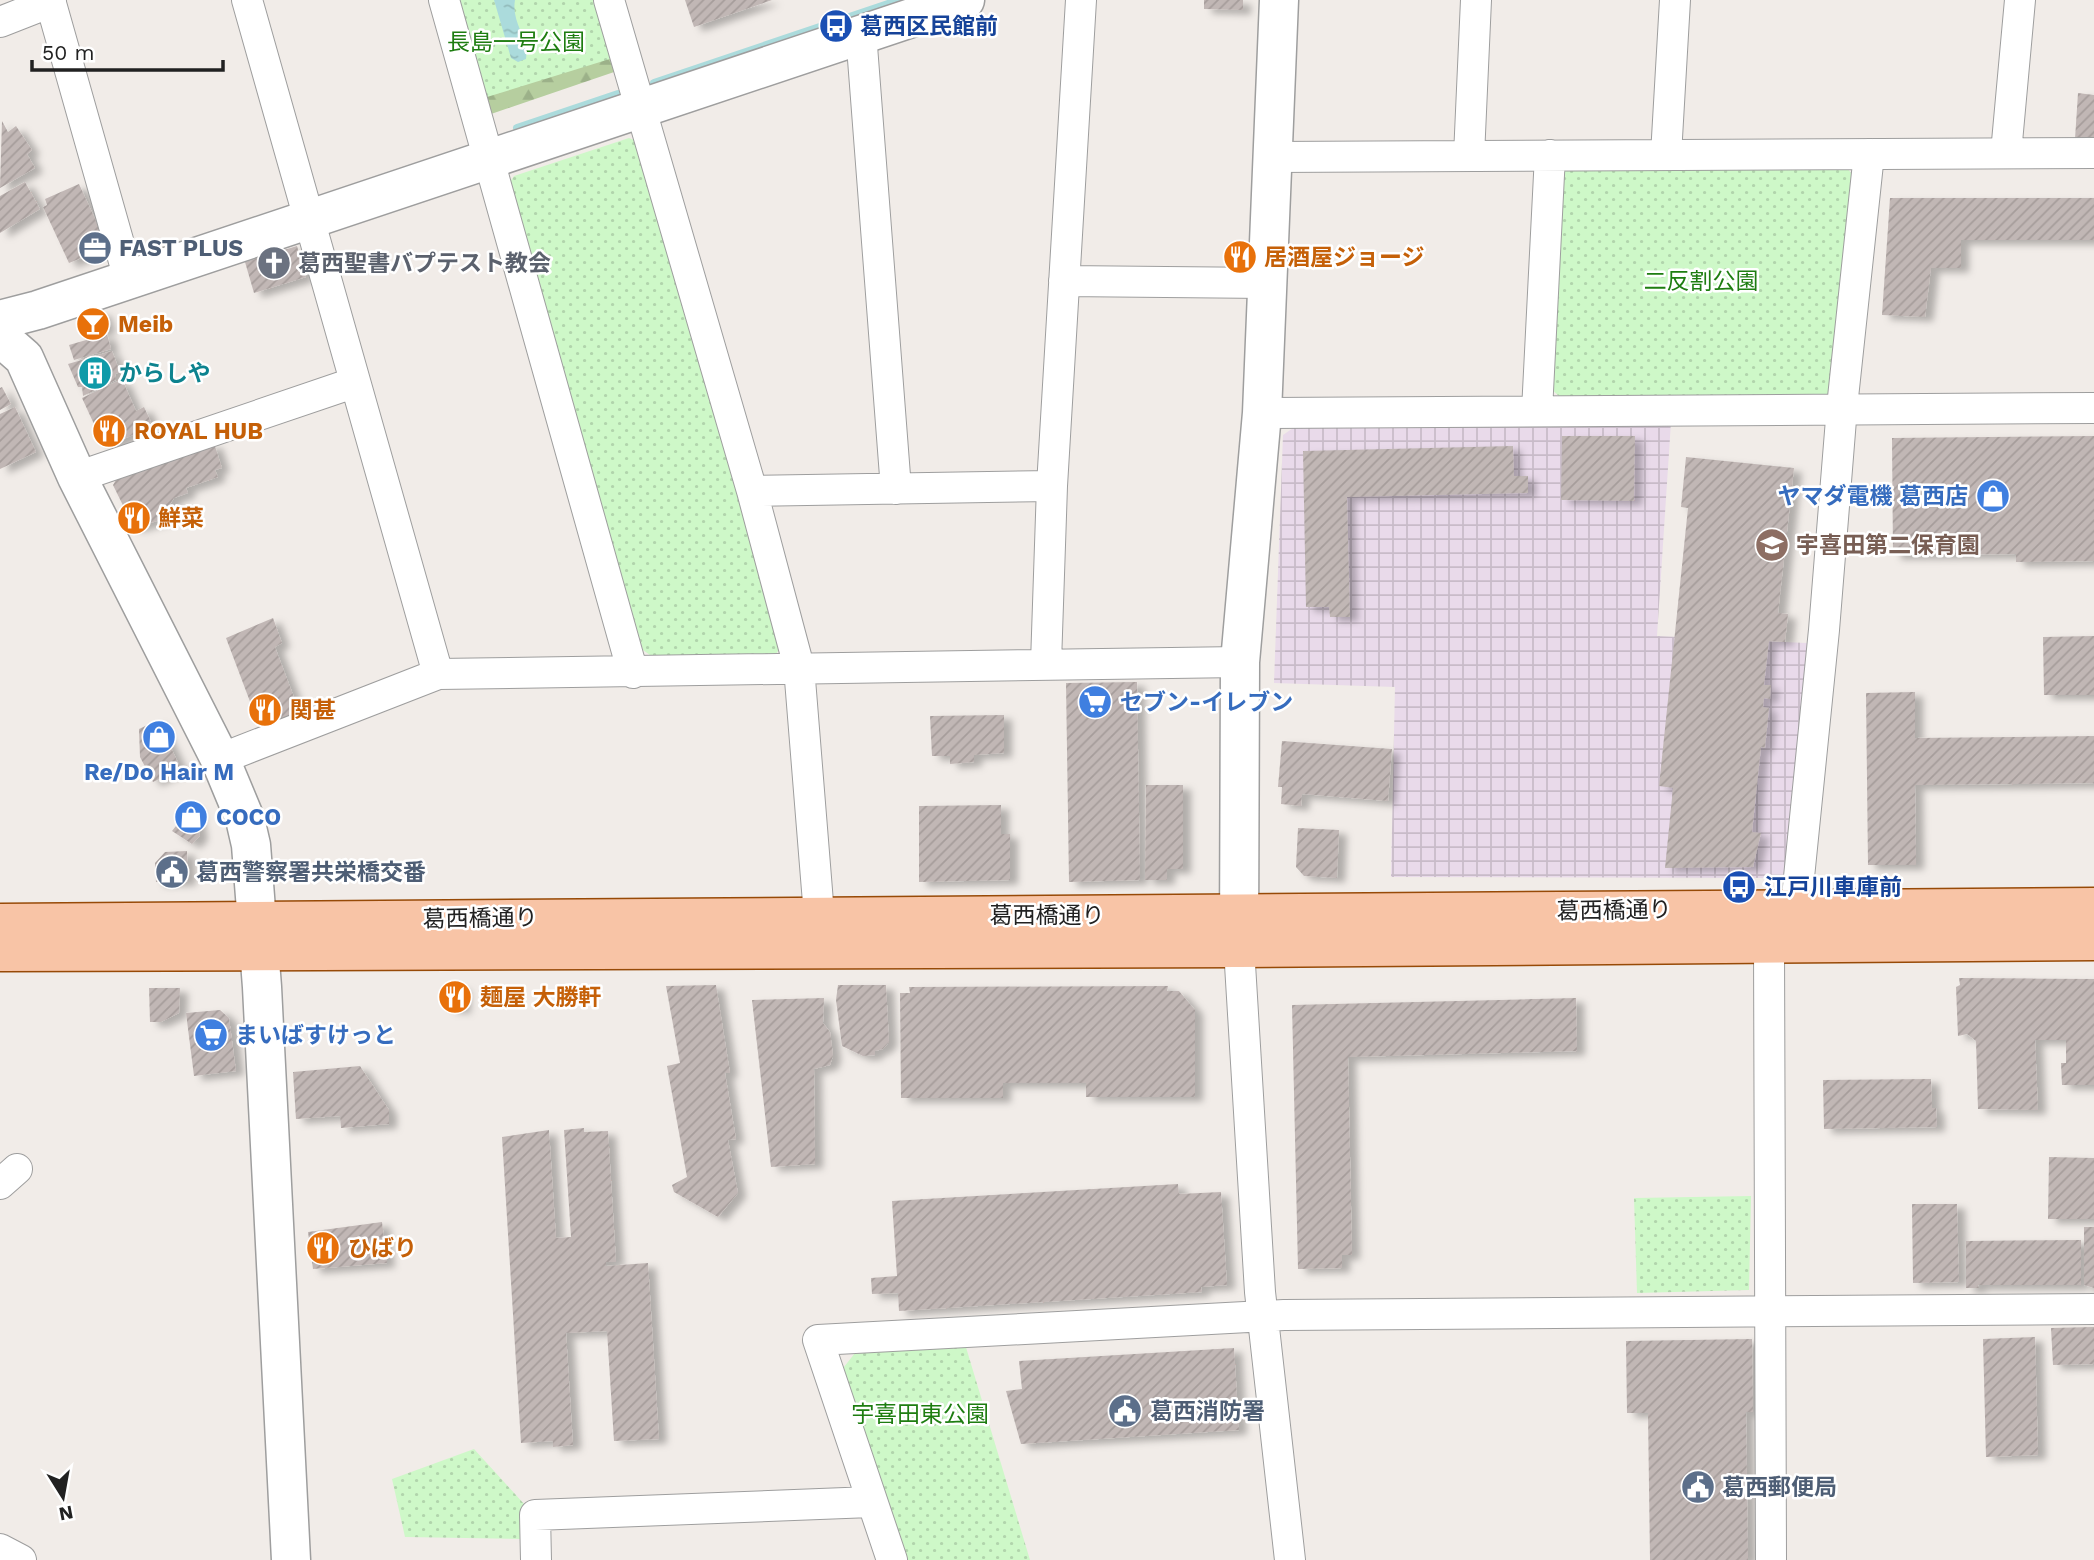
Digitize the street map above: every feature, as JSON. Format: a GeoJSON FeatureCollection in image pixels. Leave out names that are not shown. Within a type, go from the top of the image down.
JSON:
{"type":"FeatureCollection","features":[{"type":"Feature","properties":{"kind":"main road","name":"葛西橋通り"},"geometry":{"type":"LineString","coordinates":[[0,923],[257,935],[1239,932],[1796,907],[2094,907]]}},
{"type":"Feature","properties":{"kind":"main road","name":"葛西橋通り"},"geometry":{"type":"LineString","coordinates":[[0,952],[257,935],[819,915],[1239,932],[1769,944],[2094,941]]}},
{"type":"Feature","properties":{"kind":"street"},"geometry":{"type":"LineString","coordinates":[[247,0],[438,674]]}},
{"type":"Feature","properties":{"kind":"street"},"geometry":{"type":"LineString","coordinates":[[444,0],[491,159],[633,673]]}},
{"type":"Feature","properties":{"kind":"street"},"geometry":{"type":"LineString","coordinates":[[609,0],[752,491],[799,667],[819,915]]}},
{"type":"Feature","properties":{"kind":"street"},"geometry":{"type":"LineString","coordinates":[[0,320],[38,310],[965,0]]}},
{"type":"Feature","properties":{"kind":"street"},"geometry":{"type":"LineString","coordinates":[[1046,663],[1052,486],[1081,0]]}},
{"type":"Feature","properties":{"kind":"street"},"geometry":{"type":"LineString","coordinates":[[1279,0],[1262,413],[1240,662],[1239,932],[1262,1317],[1290,1560]]}},
{"type":"Feature","properties":{"kind":"street"},"geometry":{"type":"LineString","coordinates":[[1469,156],[1476,0]]}},
{"type":"Feature","properties":{"kind":"street"},"geometry":{"type":"LineString","coordinates":[[1666,155],[1675,0]]}},
{"type":"Feature","properties":{"kind":"street"},"geometry":{"type":"LineString","coordinates":[[2006,153],[2020,0]]}},
{"type":"Feature","properties":{"kind":"street"},"geometry":{"type":"LineString","coordinates":[[0,22],[51,1],[129,279]]}},
{"type":"Feature","properties":{"kind":"street"},"geometry":{"type":"LineString","coordinates":[[861,33],[896,489]]}},
{"type":"Feature","properties":{"kind":"street"},"geometry":{"type":"LineString","coordinates":[[1273,157],[2094,153]]}},
{"type":"Feature","properties":{"kind":"street"},"geometry":{"type":"LineString","coordinates":[[1796,907],[1824,630],[1842,407],[1869,154]]}},
{"type":"Feature","properties":{"kind":"street"},"geometry":{"type":"LineString","coordinates":[[1537,411],[1550,155]]}},
{"type":"Feature","properties":{"kind":"street"},"geometry":{"type":"LineString","coordinates":[[1064,281],[1267,283]]}},
{"type":"Feature","properties":{"kind":"street"},"geometry":{"type":"LineString","coordinates":[[0,337],[24,358],[77,477],[220,759],[236,793],[248,832],[257,935],[291,1560]]}},
{"type":"Feature","properties":{"kind":"street"},"geometry":{"type":"LineString","coordinates":[[77,477],[354,383]]}},
{"type":"Feature","properties":{"kind":"street"},"geometry":{"type":"LineString","coordinates":[[1262,413],[1842,407],[2094,408]]}},
{"type":"Feature","properties":{"kind":"street"},"geometry":{"type":"LineString","coordinates":[[752,491],[1052,486]]}},
{"type":"Feature","properties":{"kind":"street"},"geometry":{"type":"LineString","coordinates":[[220,759],[438,674],[1240,662]]}},
{"type":"Feature","properties":{"kind":"street"},"geometry":{"type":"LineString","coordinates":[[1769,944],[1771,1560]]}},
{"type":"Feature","properties":{"kind":"street"},"geometry":{"type":"LineString","coordinates":[[892,1560],[818,1340],[1262,1317],[2094,1309]]}},
{"type":"Feature","properties":{"kind":"street"},"geometry":{"type":"LineString","coordinates":[[536,1560],[535,1515],[871,1502]]}},
{"type":"Feature","properties":{"kind":"street"},"geometry":{"type":"LineString","coordinates":[[0,1549],[21,1560]]}},
{"type":"Feature","properties":{"kind":"shaded area"},"geometry":{"type":"Polygon","coordinates":[[[1671,422],[1657,636],[1807,643],[1788,878],[1391,877],[1395,687],[1274,683],[1283,435],[1296,426],[1671,422]]]}},
{"type":"Feature","properties":{"kind":"green space","name":"長島一号公園"},"geometry":{"type":"Polygon","coordinates":[[[457,0],[596,0],[617,71],[491,114],[457,0]]]}},
{"type":"Feature","properties":{"kind":"green space","name":"長島一号公園"},"geometry":{"type":"Polygon","coordinates":[[[459,0],[597,0],[613,58],[487,97],[459,0]]]}},
{"type":"Feature","properties":{"kind":"green space"},"geometry":{"type":"Polygon","coordinates":[[[629,138],[639,142],[782,645],[774,657],[657,660],[643,650],[508,185],[514,176],[629,138]]]}},
{"type":"Feature","properties":{"kind":"green space","name":"二反割公園"},"geometry":{"type":"Polygon","coordinates":[[[1569,166],[1846,166],[1853,176],[1838,385],[1827,395],[1559,396],[1549,387],[1561,175],[1569,166]]]}},
{"type":"Feature","properties":{"kind":"green space"},"geometry":{"type":"Polygon","coordinates":[[[1751,1196],[1749,1290],[1637,1293],[1634,1198],[1751,1196]]]}},
{"type":"Feature","properties":{"kind":"green space","name":"宇喜田東公園"},"geometry":{"type":"Polygon","coordinates":[[[965,1344],[1030,1560],[905,1560],[840,1372],[855,1353],[965,1344]]]}},
{"type":"Feature","properties":{"kind":"green space"},"geometry":{"type":"Polygon","coordinates":[[[474,1449],[525,1505],[524,1539],[405,1537],[392,1479],[474,1449]]]}},
{"type":"Feature","properties":{"kind":"water"},"geometry":{"type":"Polygon","coordinates":[[[494,0],[515,0],[515,16],[525,44],[526,59],[518,62],[511,58],[494,0]]]}},
{"type":"Feature","properties":{"kind":"building"},"geometry":{"type":"Polygon","coordinates":[[[685,0],[772,0],[694,27],[685,0]]]}},
{"type":"Feature","properties":{"kind":"building"},"geometry":{"type":"Polygon","coordinates":[[[1204,0],[1243,0],[1243,10],[1204,9],[1204,0]]]}},
{"type":"Feature","properties":{"kind":"building"},"geometry":{"type":"Polygon","coordinates":[[[2078,93],[2094,95],[2094,139],[2075,139],[2078,93]]]}},
{"type":"Feature","properties":{"kind":"building"},"geometry":{"type":"Polygon","coordinates":[[[2,121],[8,132],[16,126],[32,150],[27,154],[35,168],[0,188],[2,121]]]}},
{"type":"Feature","properties":{"kind":"building"},"geometry":{"type":"Polygon","coordinates":[[[25,182],[40,209],[0,233],[0,196],[25,182]]]}},
{"type":"Feature","properties":{"kind":"building"},"geometry":{"type":"Polygon","coordinates":[[[79,184],[108,247],[69,263],[43,207],[47,205],[45,199],[79,184]]]}},
{"type":"Feature","properties":{"kind":"building"},"geometry":{"type":"Polygon","coordinates":[[[1890,198],[2094,198],[2094,240],[1961,240],[1961,268],[1931,268],[1925,317],[1882,315],[1890,198]]]}},
{"type":"Feature","properties":{"kind":"building"},"geometry":{"type":"Polygon","coordinates":[[[297,246],[306,277],[254,293],[245,262],[297,246]]]}},
{"type":"Feature","properties":{"kind":"building"},"geometry":{"type":"Polygon","coordinates":[[[103,311],[108,329],[84,337],[78,318],[103,311]]]}},
{"type":"Feature","properties":{"kind":"building"},"geometry":{"type":"Polygon","coordinates":[[[107,334],[111,349],[74,360],[69,345],[107,334]]]}},
{"type":"Feature","properties":{"kind":"building","name":"からしや"},"geometry":{"type":"Polygon","coordinates":[[[112,351],[120,372],[115,374],[116,380],[83,396],[82,387],[78,387],[68,364],[112,351]]]}},
{"type":"Feature","properties":{"kind":"building"},"geometry":{"type":"Polygon","coordinates":[[[122,379],[136,411],[144,407],[151,422],[143,426],[145,429],[105,448],[82,398],[122,379]]]}},
{"type":"Feature","properties":{"kind":"building"},"geometry":{"type":"Polygon","coordinates":[[[2,387],[11,404],[0,410],[0,388],[2,387]]]}},
{"type":"Feature","properties":{"kind":"building"},"geometry":{"type":"Polygon","coordinates":[[[15,407],[36,452],[0,469],[0,414],[15,407]]]}},
{"type":"Feature","properties":{"kind":"building"},"geometry":{"type":"Polygon","coordinates":[[[1562,436],[1635,436],[1634,501],[1561,500],[1562,436]]]}},
{"type":"Feature","properties":{"kind":"building","name":"ヤマダ電機 葛西店"},"geometry":{"type":"Polygon","coordinates":[[[2094,436],[2094,561],[2016,562],[2016,554],[1893,555],[1892,438],[2094,436]]]}},
{"type":"Feature","properties":{"kind":"building"},"geometry":{"type":"Polygon","coordinates":[[[214,443],[222,468],[215,470],[218,477],[186,488],[188,493],[174,498],[169,506],[173,516],[134,528],[113,485],[119,475],[214,443]]]}},
{"type":"Feature","properties":{"kind":"building"},"geometry":{"type":"Polygon","coordinates":[[[1513,446],[1514,476],[1528,476],[1528,493],[1347,497],[1350,617],[1330,617],[1329,607],[1306,607],[1303,451],[1513,446]]]}},
{"type":"Feature","properties":{"kind":"building"},"geometry":{"type":"Polygon","coordinates":[[[1686,457],[1794,468],[1778,613],[1788,614],[1785,642],[1769,641],[1764,685],[1771,685],[1770,699],[1764,698],[1763,707],[1769,708],[1765,748],[1761,747],[1752,832],[1761,833],[1753,867],[1665,868],[1673,788],[1659,786],[1688,508],[1681,507],[1686,457]]]}},
{"type":"Feature","properties":{"kind":"building"},"geometry":{"type":"Polygon","coordinates":[[[273,618],[282,643],[275,647],[300,713],[260,728],[226,638],[273,618]]]}},
{"type":"Feature","properties":{"kind":"building"},"geometry":{"type":"Polygon","coordinates":[[[2094,636],[2094,695],[2044,695],[2043,637],[2094,636]]]}},
{"type":"Feature","properties":{"kind":"building"},"geometry":{"type":"Polygon","coordinates":[[[1137,682],[1140,880],[1069,882],[1066,683],[1137,682]]]}},
{"type":"Feature","properties":{"kind":"building"},"geometry":{"type":"Polygon","coordinates":[[[1915,692],[1915,738],[2094,736],[2094,783],[1915,785],[1916,865],[1868,865],[1866,693],[1915,692]]]}},
{"type":"Feature","properties":{"kind":"building"},"geometry":{"type":"Polygon","coordinates":[[[1004,715],[1004,753],[974,755],[974,762],[950,764],[950,756],[932,756],[930,716],[1004,715]]]}},
{"type":"Feature","properties":{"kind":"building"},"geometry":{"type":"Polygon","coordinates":[[[158,720],[181,769],[153,782],[140,757],[139,729],[158,720]]]}},
{"type":"Feature","properties":{"kind":"building"},"geometry":{"type":"Polygon","coordinates":[[[1282,741],[1392,749],[1388,801],[1302,794],[1301,806],[1281,804],[1282,787],[1278,787],[1282,741]]]}},
{"type":"Feature","properties":{"kind":"building"},"geometry":{"type":"Polygon","coordinates":[[[1146,785],[1183,785],[1183,869],[1167,869],[1167,880],[1145,880],[1146,785]]]}},
{"type":"Feature","properties":{"kind":"building"},"geometry":{"type":"Polygon","coordinates":[[[1001,805],[1001,834],[1010,834],[1010,880],[919,882],[919,806],[1001,805]]]}},
{"type":"Feature","properties":{"kind":"building"},"geometry":{"type":"Polygon","coordinates":[[[192,806],[198,811],[196,813],[200,836],[192,844],[172,831],[192,806]]]}},
{"type":"Feature","properties":{"kind":"building"},"geometry":{"type":"Polygon","coordinates":[[[1298,828],[1339,830],[1337,878],[1304,876],[1296,867],[1298,828]]]}},
{"type":"Feature","properties":{"kind":"building","name":"葛西警察署共栄橋交番"},"geometry":{"type":"Polygon","coordinates":[[[187,851],[188,881],[156,882],[155,863],[165,852],[187,851]]]}},
{"type":"Feature","properties":{"kind":"building"},"geometry":{"type":"Polygon","coordinates":[[[1959,978],[2094,979],[2094,1085],[2062,1085],[2061,1063],[2066,1063],[2066,1040],[2035,1040],[2038,1110],[1978,1109],[1976,1041],[1967,1034],[1958,1036],[1956,987],[1960,985],[1959,978]]]}},
{"type":"Feature","properties":{"kind":"building"},"geometry":{"type":"Polygon","coordinates":[[[716,985],[730,1073],[725,1073],[736,1139],[728,1140],[738,1193],[718,1217],[674,1192],[672,1185],[687,1177],[667,1066],[680,1063],[666,986],[716,985]]]}},
{"type":"Feature","properties":{"kind":"building"},"geometry":{"type":"Polygon","coordinates":[[[838,985],[886,985],[889,1042],[883,1049],[875,1051],[875,1055],[863,1056],[842,1046],[836,1000],[838,985]]]}},
{"type":"Feature","properties":{"kind":"building","name":"麺屋 大勝軒"},"geometry":{"type":"Polygon","coordinates":[[[448,986],[463,986],[463,1009],[448,1008],[448,986]]]}},
{"type":"Feature","properties":{"kind":"building"},"geometry":{"type":"Polygon","coordinates":[[[1168,986],[1167,991],[1179,991],[1195,1010],[1195,1097],[1086,1097],[1086,1083],[1003,1083],[1003,1098],[901,1098],[900,993],[910,993],[909,987],[1168,986]]]}},
{"type":"Feature","properties":{"kind":"building"},"geometry":{"type":"Polygon","coordinates":[[[149,988],[180,988],[179,1013],[161,1022],[150,1022],[149,988]]]}},
{"type":"Feature","properties":{"kind":"building"},"geometry":{"type":"Polygon","coordinates":[[[824,998],[823,1023],[830,1032],[833,1056],[830,1065],[814,1069],[815,1164],[771,1167],[752,1000],[824,998]]]}},
{"type":"Feature","properties":{"kind":"building"},"geometry":{"type":"Polygon","coordinates":[[[1576,998],[1577,1051],[1348,1057],[1352,1255],[1342,1255],[1342,1268],[1298,1269],[1292,1005],[1576,998]]]}},
{"type":"Feature","properties":{"kind":"building"},"geometry":{"type":"Polygon","coordinates":[[[220,1010],[229,1018],[236,1071],[194,1076],[186,1013],[220,1010]]]}},
{"type":"Feature","properties":{"kind":"building"},"geometry":{"type":"Polygon","coordinates":[[[360,1066],[389,1110],[389,1124],[341,1128],[340,1116],[296,1119],[293,1072],[360,1066]]]}},
{"type":"Feature","properties":{"kind":"building"},"geometry":{"type":"Polygon","coordinates":[[[1931,1079],[1932,1108],[1936,1108],[1937,1127],[1824,1129],[1823,1080],[1931,1079]]]}},
{"type":"Feature","properties":{"kind":"building"},"geometry":{"type":"Polygon","coordinates":[[[584,1128],[584,1132],[608,1131],[616,1262],[606,1262],[606,1266],[648,1263],[659,1439],[614,1441],[607,1331],[566,1333],[573,1445],[553,1447],[553,1441],[521,1443],[502,1137],[549,1130],[556,1238],[571,1237],[564,1130],[584,1128]]]}},
{"type":"Feature","properties":{"kind":"building"},"geometry":{"type":"Polygon","coordinates":[[[2049,1157],[2094,1158],[2094,1219],[2048,1219],[2049,1157]]]}},
{"type":"Feature","properties":{"kind":"building"},"geometry":{"type":"Polygon","coordinates":[[[1178,1184],[1179,1194],[1221,1192],[1227,1285],[1201,1287],[1202,1292],[899,1311],[898,1293],[872,1294],[871,1278],[897,1276],[892,1201],[1178,1184]]]}},
{"type":"Feature","properties":{"kind":"building"},"geometry":{"type":"Polygon","coordinates":[[[1912,1204],[1957,1204],[1959,1282],[1913,1283],[1912,1204]]]}},
{"type":"Feature","properties":{"kind":"building"},"geometry":{"type":"Polygon","coordinates":[[[382,1222],[387,1263],[313,1269],[308,1232],[382,1222]]]}},
{"type":"Feature","properties":{"kind":"building"},"geometry":{"type":"Polygon","coordinates":[[[2084,1227],[2094,1227],[2094,1288],[2084,1285],[2084,1227]]]}},
{"type":"Feature","properties":{"kind":"building"},"geometry":{"type":"Polygon","coordinates":[[[2081,1240],[2081,1285],[1978,1285],[1979,1288],[1966,1288],[1966,1241],[2081,1240]]]}},
{"type":"Feature","properties":{"kind":"building"},"geometry":{"type":"Polygon","coordinates":[[[2094,1327],[2094,1364],[2053,1365],[2051,1328],[2094,1327]]]}},
{"type":"Feature","properties":{"kind":"building"},"geometry":{"type":"Polygon","coordinates":[[[2035,1337],[2038,1455],[1986,1457],[1983,1339],[2035,1337]]]}},
{"type":"Feature","properties":{"kind":"building","name":"葛西郵便局"},"geometry":{"type":"Polygon","coordinates":[[[1752,1339],[1753,1412],[1746,1412],[1748,1560],[1650,1560],[1648,1413],[1627,1413],[1626,1341],[1752,1339]]]}},
{"type":"Feature","properties":{"kind":"building","name":"葛西消防署"},"geometry":{"type":"Polygon","coordinates":[[[1234,1348],[1239,1430],[1021,1444],[1006,1391],[1022,1389],[1019,1361],[1234,1348]]]}},
{"type":"Feature","properties":{"kind":"waterway"},"geometry":{"type":"LineString","coordinates":[[654,83],[900,0]]}},
{"type":"Feature","properties":{"kind":"waterway"},"geometry":{"type":"LineString","coordinates":[[517,128],[618,94]]}},
{"type":"Feature","properties":{"kind":"place","name":"葛西区民館前"},"geometry":{"type":"Point","coordinates":[836,26]}},
{"type":"Feature","properties":{"kind":"place","name":"FAST PLUS"},"geometry":{"type":"Point","coordinates":[95,248]}},
{"type":"Feature","properties":{"kind":"place","name":"居酒屋ジョージ"},"geometry":{"type":"Point","coordinates":[1240,257]}},
{"type":"Feature","properties":{"kind":"place","name":"葛西聖書バプテスト教会"},"geometry":{"type":"Point","coordinates":[274,263]}},
{"type":"Feature","properties":{"kind":"place","name":"Meib"},"geometry":{"type":"Point","coordinates":[93,324]}},
{"type":"Feature","properties":{"kind":"place","name":"からしや"},"geometry":{"type":"Point","coordinates":[95,373]}},
{"type":"Feature","properties":{"kind":"place","name":"ROYAL HUB"},"geometry":{"type":"Point","coordinates":[109,431]}},
{"type":"Feature","properties":{"kind":"place","name":"ヤマダ電機 葛西店"},"geometry":{"type":"Point","coordinates":[1993,496]}},
{"type":"Feature","properties":{"kind":"place","name":"鮮菜"},"geometry":{"type":"Point","coordinates":[134,518]}},
{"type":"Feature","properties":{"kind":"place","name":"宇喜田第二保育園"},"geometry":{"type":"Point","coordinates":[1772,545]}},
{"type":"Feature","properties":{"kind":"place","name":"セブン-イレブン"},"geometry":{"type":"Point","coordinates":[1095,702]}},
{"type":"Feature","properties":{"kind":"place","name":"関甚"},"geometry":{"type":"Point","coordinates":[265,710]}},
{"type":"Feature","properties":{"kind":"place","name":"Re/Do Hair M"},"geometry":{"type":"Point","coordinates":[159,737]}},
{"type":"Feature","properties":{"kind":"place","name":"COCO"},"geometry":{"type":"Point","coordinates":[191,817]}},
{"type":"Feature","properties":{"kind":"place","name":"葛西警察署共栄橋交番"},"geometry":{"type":"Point","coordinates":[172,872]}},
{"type":"Feature","properties":{"kind":"place","name":"江戸川車庫前"},"geometry":{"type":"Point","coordinates":[1739,887]}},
{"type":"Feature","properties":{"kind":"place","name":"麺屋 大勝軒"},"geometry":{"type":"Point","coordinates":[455,997]}},
{"type":"Feature","properties":{"kind":"place","name":"まいばすけっと"},"geometry":{"type":"Point","coordinates":[211,1035]}},
{"type":"Feature","properties":{"kind":"place","name":"ひばり"},"geometry":{"type":"Point","coordinates":[323,1248]}},
{"type":"Feature","properties":{"kind":"place","name":"葛西消防署"},"geometry":{"type":"Point","coordinates":[1125,1411]}},
{"type":"Feature","properties":{"kind":"place","name":"葛西郵便局"},"geometry":{"type":"Point","coordinates":[1698,1487]}}]}
